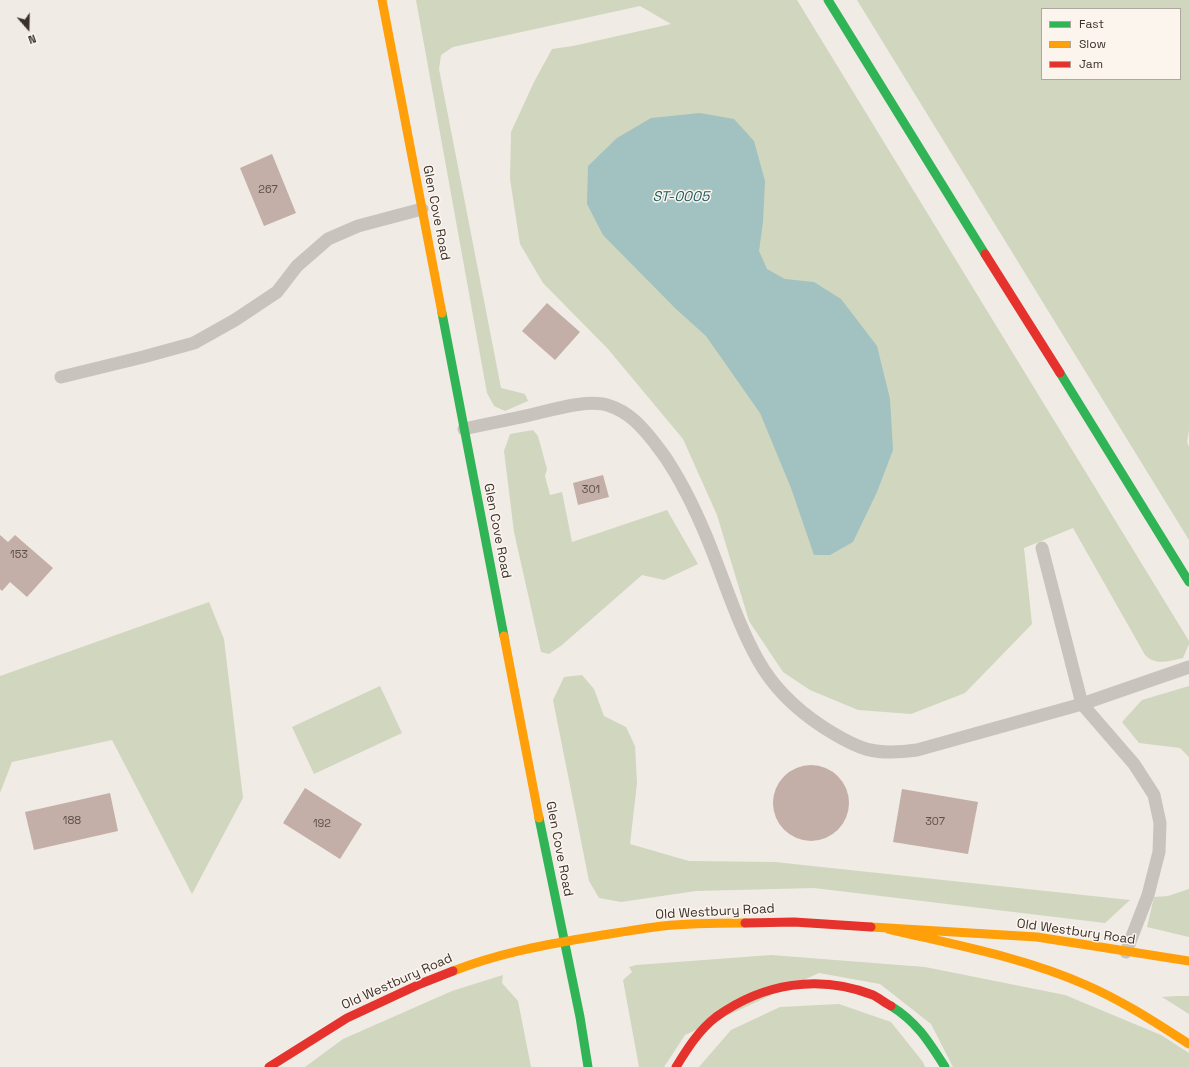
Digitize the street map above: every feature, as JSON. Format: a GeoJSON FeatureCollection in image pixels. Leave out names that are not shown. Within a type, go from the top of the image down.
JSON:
{"type":"FeatureCollection","features":[{"type":"Feature","properties":{"kind":"main road","name":"Glen Cove Road"},"geometry":{"type":"LineString","coordinates":[[382,0],[588,1067]]}},
{"type":"Feature","properties":{"kind":"main road"},"geometry":{"type":"LineString","coordinates":[[828,0],[1189,582]]}},
{"type":"Feature","properties":{"kind":"main road","name":"Old Westbury Road"},"geometry":{"type":"LineString","coordinates":[[269,1067],[347,1018],[420,984],[497,956],[564,940],[626,931],[709,923],[794,922],[1037,937],[1189,962]]}},
{"type":"Feature","properties":{"kind":"main road"},"geometry":{"type":"LineString","coordinates":[[888,929],[992,954],[1072,978],[1116,999],[1189,1044]]}},
{"type":"Feature","properties":{"kind":"main road"},"geometry":{"type":"LineString","coordinates":[[676,1067],[686,1050],[699,1033],[732,1005],[771,988],[812,982],[832,983],[851,987],[869,993],[902,1012],[918,1026],[929,1040],[945,1067]]}},
{"type":"Feature","properties":{"kind":"lane"},"geometry":{"type":"LineString","coordinates":[[61,377],[194,343],[235,320],[277,292],[297,266],[328,239],[358,226],[422,209]]}},
{"type":"Feature","properties":{"kind":"lane"},"geometry":{"type":"LineString","coordinates":[[464,429],[570,406],[594,403],[608,405],[626,413],[644,430],[669,462],[693,505],[744,632],[758,662],[792,703],[842,740],[859,748],[878,752],[894,753],[917,750],[1082,704],[1189,667]]}},
{"type":"Feature","properties":{"kind":"lane"},"geometry":{"type":"LineString","coordinates":[[1042,548],[1082,704],[1134,764],[1154,795],[1160,823],[1159,852],[1148,895],[1126,952]]}},
{"type":"Feature","properties":{"kind":"green space"},"geometry":{"type":"Polygon","coordinates":[[[416,0],[797,0],[1189,641],[1183,658],[1158,662],[1145,655],[1073,528],[1024,548],[1032,624],[965,693],[911,714],[858,710],[810,690],[783,672],[749,621],[717,515],[683,439],[608,349],[543,283],[520,244],[510,179],[511,132],[534,82],[552,49],[573,46],[671,24],[640,6],[453,47],[441,55],[439,69],[501,388],[525,394],[528,401],[505,411],[494,406],[487,393],[416,0]]]}},
{"type":"Feature","properties":{"kind":"green space"},"geometry":{"type":"Polygon","coordinates":[[[857,0],[1189,0],[1189,430],[1187,442],[1189,447],[1189,540],[857,0]]]}},
{"type":"Feature","properties":{"kind":"green space"},"geometry":{"type":"Polygon","coordinates":[[[533,430],[538,436],[547,469],[545,476],[550,495],[562,492],[572,542],[667,510],[698,564],[664,580],[642,575],[562,645],[549,654],[541,652],[514,532],[504,451],[510,434],[533,430]]]}},
{"type":"Feature","properties":{"kind":"green space"},"geometry":{"type":"Polygon","coordinates":[[[209,602],[224,639],[243,798],[192,894],[112,740],[12,762],[0,793],[0,676],[209,602]]]}},
{"type":"Feature","properties":{"kind":"green space"},"geometry":{"type":"Polygon","coordinates":[[[582,675],[594,689],[604,716],[626,727],[635,746],[637,783],[630,844],[689,861],[775,862],[1130,900],[1105,923],[814,888],[696,891],[621,902],[599,898],[589,881],[553,700],[564,677],[582,675]]]}},
{"type":"Feature","properties":{"kind":"green space"},"geometry":{"type":"Polygon","coordinates":[[[380,686],[402,733],[314,774],[292,727],[380,686]]]}},
{"type":"Feature","properties":{"kind":"green space"},"geometry":{"type":"Polygon","coordinates":[[[1189,686],[1189,757],[1180,748],[1139,743],[1122,722],[1142,700],[1189,686]]]}},
{"type":"Feature","properties":{"kind":"green space"},"geometry":{"type":"Polygon","coordinates":[[[1189,889],[1189,937],[1147,927],[1154,897],[1168,896],[1189,889]]]}},
{"type":"Feature","properties":{"kind":"green space"},"geometry":{"type":"Polygon","coordinates":[[[771,955],[925,967],[1065,995],[1161,1035],[1189,1053],[1189,1067],[953,1067],[931,1024],[880,984],[819,973],[685,1035],[664,1067],[639,1067],[623,980],[632,972],[629,967],[636,965],[771,955]]]}},
{"type":"Feature","properties":{"kind":"green space"},"geometry":{"type":"Polygon","coordinates":[[[503,975],[502,983],[518,1001],[531,1067],[305,1067],[343,1039],[452,991],[503,975]]]}},
{"type":"Feature","properties":{"kind":"green space"},"geometry":{"type":"Polygon","coordinates":[[[1189,996],[1189,1014],[1162,997],[1189,996]]]}},
{"type":"Feature","properties":{"kind":"green space"},"geometry":{"type":"Polygon","coordinates":[[[839,1004],[891,1022],[923,1062],[925,1067],[699,1067],[731,1030],[780,1007],[839,1004]]]}},
{"type":"Feature","properties":{"kind":"water","name":"ST-0005"},"geometry":{"type":"Polygon","coordinates":[[[700,113],[734,119],[754,141],[765,181],[763,222],[759,251],[767,269],[785,279],[814,282],[841,299],[877,346],[890,399],[893,450],[877,492],[853,542],[830,555],[814,555],[791,488],[760,413],[706,336],[676,309],[603,235],[587,204],[588,166],[617,138],[651,118],[700,113]]]}},
{"type":"Feature","properties":{"kind":"building"},"geometry":{"type":"Polygon","coordinates":[[[272,154],[296,213],[264,226],[240,168],[272,154]]]}},
{"type":"Feature","properties":{"kind":"building"},"geometry":{"type":"Polygon","coordinates":[[[547,303],[580,332],[555,360],[522,331],[547,303]]]}},
{"type":"Feature","properties":{"kind":"building"},"geometry":{"type":"Polygon","coordinates":[[[603,475],[609,497],[578,505],[573,483],[603,475]]]}},
{"type":"Feature","properties":{"kind":"building"},"geometry":{"type":"Polygon","coordinates":[[[0,535],[8,542],[15,535],[53,568],[27,597],[10,582],[2,591],[0,589],[0,535]]]}},
{"type":"Feature","properties":{"kind":"building"},"geometry":{"type":"Polygon","coordinates":[[[811,765],[825,768],[838,776],[846,789],[849,803],[846,817],[838,830],[825,838],[811,841],[797,838],[784,830],[776,817],[773,803],[776,789],[784,776],[797,768],[811,765]]]}},
{"type":"Feature","properties":{"kind":"building"},"geometry":{"type":"Polygon","coordinates":[[[305,788],[362,824],[340,859],[283,823],[305,788]]]}},
{"type":"Feature","properties":{"kind":"building"},"geometry":{"type":"Polygon","coordinates":[[[902,789],[978,802],[968,854],[893,842],[902,789]]]}},
{"type":"Feature","properties":{"kind":"building"},"geometry":{"type":"Polygon","coordinates":[[[110,793],[118,831],[34,850],[25,812],[110,793]]]}},
{"type":"Feature","properties":{"kind":"traffic: fast"},"geometry":{"type":"LineString","coordinates":[[828,0],[985,254]]}},
{"type":"Feature","properties":{"kind":"traffic: fast"},"geometry":{"type":"LineString","coordinates":[[442,313],[504,636]]}},
{"type":"Feature","properties":{"kind":"traffic: fast"},"geometry":{"type":"LineString","coordinates":[[1060,373],[1189,582]]}},
{"type":"Feature","properties":{"kind":"traffic: fast"},"geometry":{"type":"LineString","coordinates":[[539,818],[580,1017],[588,1067]]}},
{"type":"Feature","properties":{"kind":"traffic: fast"},"geometry":{"type":"LineString","coordinates":[[891,1006],[900,1012],[922,1033],[945,1067]]}},
{"type":"Feature","properties":{"kind":"traffic: slow"},"geometry":{"type":"LineString","coordinates":[[382,0],[442,313]]}},
{"type":"Feature","properties":{"kind":"traffic: slow"},"geometry":{"type":"LineString","coordinates":[[504,636],[539,818]]}},
{"type":"Feature","properties":{"kind":"traffic: slow"},"geometry":{"type":"LineString","coordinates":[[453,971],[518,951],[585,938],[673,925],[745,923]]}},
{"type":"Feature","properties":{"kind":"traffic: slow"},"geometry":{"type":"LineString","coordinates":[[871,927],[1037,937],[1189,961]]}},
{"type":"Feature","properties":{"kind":"traffic: slow"},"geometry":{"type":"LineString","coordinates":[[888,929],[988,952],[1062,975],[1113,998],[1189,1044]]}},
{"type":"Feature","properties":{"kind":"traffic: jam"},"geometry":{"type":"LineString","coordinates":[[985,254],[1060,373]]}},
{"type":"Feature","properties":{"kind":"traffic: jam"},"geometry":{"type":"LineString","coordinates":[[745,923],[794,922],[871,927]]}},
{"type":"Feature","properties":{"kind":"traffic: jam"},"geometry":{"type":"LineString","coordinates":[[269,1067],[347,1018],[420,984],[453,971]]}},
{"type":"Feature","properties":{"kind":"traffic: jam"},"geometry":{"type":"LineString","coordinates":[[676,1067],[699,1034],[716,1017],[734,1005],[753,996],[772,990],[792,985],[832,985],[873,995],[891,1006]]}}]}
